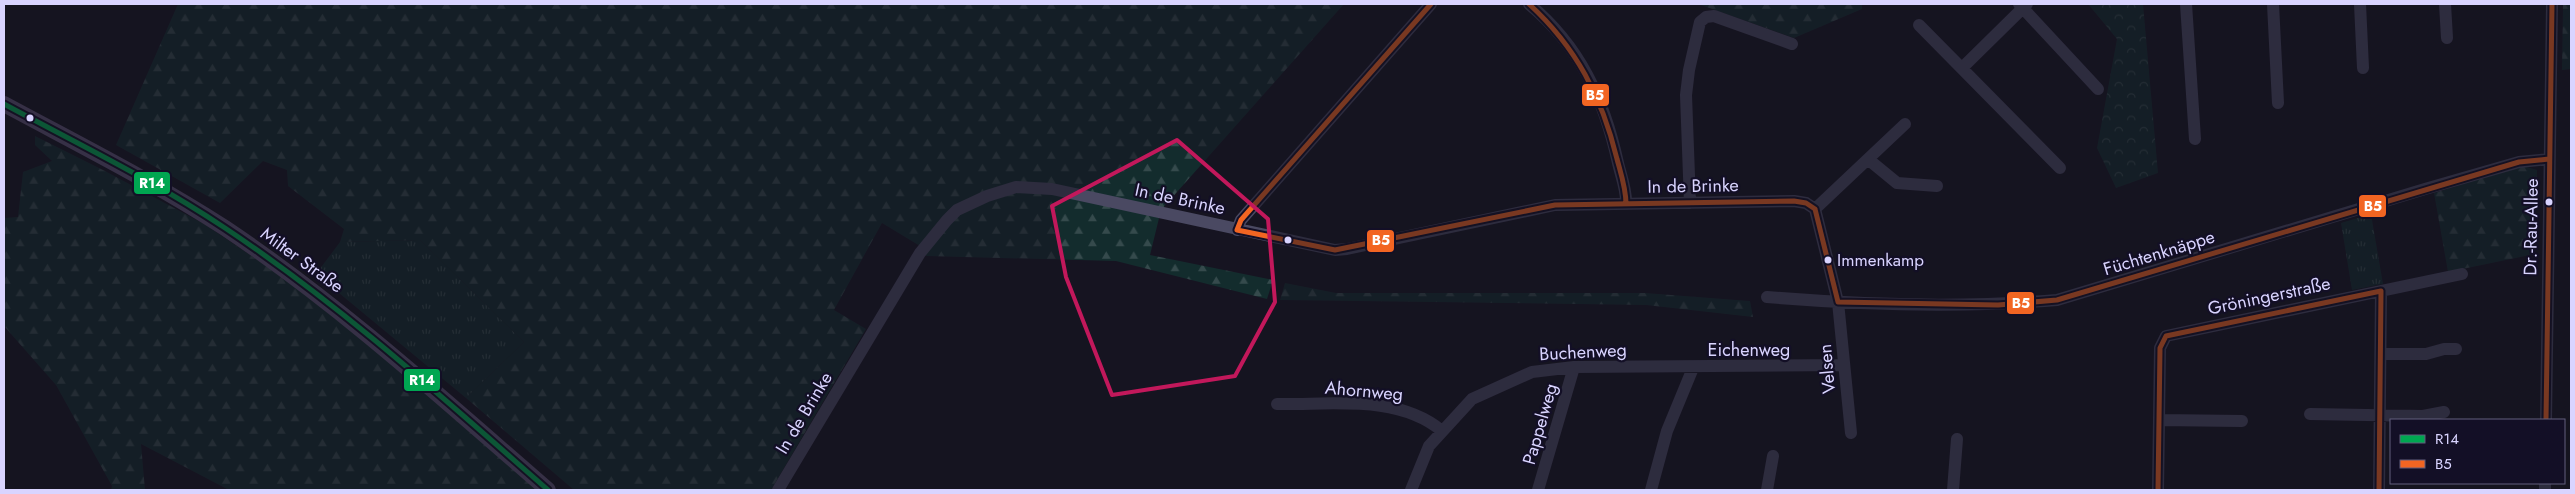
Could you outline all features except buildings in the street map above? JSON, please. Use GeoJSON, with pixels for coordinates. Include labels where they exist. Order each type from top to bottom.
{"type":"FeatureCollection","features":[{"type":"Feature","properties":{"kind":"main road","name":"Milter Straße"},"geometry":{"type":"LineString","coordinates":[[4,104],[170,194],[277,265],[377,342],[548,490]]}},
{"type":"Feature","properties":{"kind":"street"},"geometry":{"type":"LineString","coordinates":[[1237,230],[1240,220],[1431,4]]}},
{"type":"Feature","properties":{"kind":"street"},"geometry":{"type":"LineString","coordinates":[[1530,4],[1559,32],[1575,53],[1606,114],[1626,204]]}},
{"type":"Feature","properties":{"kind":"street"},"geometry":{"type":"LineString","coordinates":[[2186,4],[2194,139]]}},
{"type":"Feature","properties":{"kind":"street"},"geometry":{"type":"LineString","coordinates":[[2273,4],[2278,103]]}},
{"type":"Feature","properties":{"kind":"street"},"geometry":{"type":"LineString","coordinates":[[2360,4],[2363,68]]}},
{"type":"Feature","properties":{"kind":"street"},"geometry":{"type":"LineString","coordinates":[[2445,4],[2447,38]]}},
{"type":"Feature","properties":{"kind":"street","name":"Dr.-Rau-Allee"},"geometry":{"type":"LineString","coordinates":[[2546,419],[2552,4]]}},
{"type":"Feature","properties":{"kind":"street"},"geometry":{"type":"LineString","coordinates":[[1962,68],[2023,5],[2098,89]]}},
{"type":"Feature","properties":{"kind":"street"},"geometry":{"type":"LineString","coordinates":[[1690,203],[1686,95],[1689,70],[1700,22],[1714,16],[1792,44]]}},
{"type":"Feature","properties":{"kind":"street"},"geometry":{"type":"LineString","coordinates":[[1919,25],[2060,168]]}},
{"type":"Feature","properties":{"kind":"street"},"geometry":{"type":"LineString","coordinates":[[1838,302],[1815,209],[1905,124]]}},
{"type":"Feature","properties":{"kind":"street","name":"Füchtenknäppe"},"geometry":{"type":"LineString","coordinates":[[1767,296],[1838,302],[1998,305],[2057,300],[2518,162],[2550,159]]}},
{"type":"Feature","properties":{"kind":"street"},"geometry":{"type":"LineString","coordinates":[[1869,160],[1897,183],[1937,186]]}},
{"type":"Feature","properties":{"kind":"street","name":"In de Brinke"},"geometry":{"type":"LineString","coordinates":[[778,490],[920,253],[957,210],[987,196],[1016,187],[1043,189],[1335,250],[1556,205],[1794,201],[1806,203],[1815,209]]}},
{"type":"Feature","properties":{"kind":"street","name":"Gröningerstraße"},"geometry":{"type":"LineString","coordinates":[[2158,490],[2160,348],[2166,336],[2462,274]]}},
{"type":"Feature","properties":{"kind":"street"},"geometry":{"type":"LineString","coordinates":[[2381,290],[2380,415],[2383,485]]}},
{"type":"Feature","properties":{"kind":"street","name":"Velsen"},"geometry":{"type":"LineString","coordinates":[[1838,302],[1851,433]]}},
{"type":"Feature","properties":{"kind":"street"},"geometry":{"type":"LineString","coordinates":[[2381,354],[2426,354],[2444,349],[2456,349]]}},
{"type":"Feature","properties":{"kind":"street","name":"Eichenweg"},"geometry":{"type":"LineString","coordinates":[[1651,490],[1666,432],[1693,368],[1844,365]]}},
{"type":"Feature","properties":{"kind":"street","name":"Buchenweg"},"geometry":{"type":"LineString","coordinates":[[1411,490],[1427,450],[1472,399],[1532,372],[1574,367],[1693,368]]}},
{"type":"Feature","properties":{"kind":"street","name":"Pappelweg"},"geometry":{"type":"LineString","coordinates":[[1538,490],[1574,367]]}},
{"type":"Feature","properties":{"kind":"street","name":"Ahornweg"},"geometry":{"type":"LineString","coordinates":[[1277,404],[1363,405],[1399,408],[1430,421],[1442,432]]}},
{"type":"Feature","properties":{"kind":"street"},"geometry":{"type":"LineString","coordinates":[[2310,414],[2423,416],[2444,412]]}},
{"type":"Feature","properties":{"kind":"street"},"geometry":{"type":"LineString","coordinates":[[2159,420],[2242,421]]}},
{"type":"Feature","properties":{"kind":"street"},"geometry":{"type":"LineString","coordinates":[[1953,490],[1957,439]]}},
{"type":"Feature","properties":{"kind":"street"},"geometry":{"type":"LineString","coordinates":[[1767,490],[1774,456]]}},
{"type":"Feature","properties":{"kind":"highlighted area"},"geometry":{"type":"Polygon","coordinates":[[[1177,140],[1268,219],[1275,302],[1235,376],[1112,395],[1066,277],[1052,206],[1177,140]]]}},
{"type":"Feature","properties":{"kind":"green space"},"geometry":{"type":"Polygon","coordinates":[[[178,4],[1344,4],[1161,210],[1150,255],[1273,280],[1267,299],[1116,261],[926,256],[920,246],[882,223],[834,310],[866,329],[771,490],[574,490],[466,398],[524,342],[420,240],[340,242],[344,229],[288,186],[287,170],[263,161],[220,203],[116,145],[178,4]]]}},
{"type":"Feature","properties":{"kind":"green space"},"geometry":{"type":"Polygon","coordinates":[[[1698,4],[1862,4],[1862,9],[1794,38],[1698,4]]]}},
{"type":"Feature","properties":{"kind":"green space"},"geometry":{"type":"Polygon","coordinates":[[[2088,4],[2143,4],[2158,173],[2116,188],[2097,148],[2117,39],[2088,4]]]}},
{"type":"Feature","properties":{"kind":"green space"},"geometry":{"type":"Polygon","coordinates":[[[2563,4],[2571,4],[2571,69],[2562,70],[2563,4]]]}},
{"type":"Feature","properties":{"kind":"green space"},"geometry":{"type":"Polygon","coordinates":[[[35,136],[204,224],[302,290],[453,414],[536,490],[229,490],[141,444],[145,490],[111,490],[112,486],[56,385],[4,326],[4,218],[18,217],[23,172],[52,161],[35,145],[35,136]]]}},
{"type":"Feature","properties":{"kind":"green space"},"geometry":{"type":"Polygon","coordinates":[[[2523,166],[2537,170],[2535,254],[2448,272],[2434,193],[2523,166]]]}},
{"type":"Feature","properties":{"kind":"green space"},"geometry":{"type":"Polygon","coordinates":[[[2371,214],[2383,284],[2352,290],[2341,223],[2371,214]]]}},
{"type":"Feature","properties":{"kind":"green space"},"geometry":{"type":"Polygon","coordinates":[[[420,240],[524,342],[466,398],[316,274],[340,242],[420,240]]]}},
{"type":"Feature","properties":{"kind":"green space"},"geometry":{"type":"Polygon","coordinates":[[[1285,283],[1336,293],[1645,293],[1750,301],[1753,317],[1646,305],[1280,300],[1285,283]]]}},
{"type":"Feature","properties":{"kind":"transit line","name":"B5"},"geometry":{"type":"LineString","coordinates":[[1237,230],[1241,220],[1431,4]]}},
{"type":"Feature","properties":{"kind":"transit line","name":"B5"},"geometry":{"type":"LineString","coordinates":[[1529,4],[1546,20],[1574,56],[1595,94],[1611,136],[1623,181],[1626,204]]}},
{"type":"Feature","properties":{"kind":"transit line","name":"B5"},"geometry":{"type":"LineString","coordinates":[[2546,419],[2552,4]]}},
{"type":"Feature","properties":{"kind":"transit line","name":"R14"},"geometry":{"type":"LineString","coordinates":[[4,104],[171,194],[268,258],[391,354],[548,490]]}},
{"type":"Feature","properties":{"kind":"transit line","name":"B5"},"geometry":{"type":"LineString","coordinates":[[1838,302],[1998,305],[2057,300],[2519,162],[2549,159]]}},
{"type":"Feature","properties":{"kind":"transit line","name":"B5"},"geometry":{"type":"LineString","coordinates":[[1237,230],[1335,250],[1555,205],[1794,201],[1806,203],[1815,209]]}},
{"type":"Feature","properties":{"kind":"transit line","name":"B5"},"geometry":{"type":"LineString","coordinates":[[1815,209],[1838,302]]}},
{"type":"Feature","properties":{"kind":"transit line","name":"B5"},"geometry":{"type":"LineString","coordinates":[[2158,490],[2160,348],[2166,336],[2381,291]]}},
{"type":"Feature","properties":{"kind":"transit line","name":"B5"},"geometry":{"type":"LineString","coordinates":[[2379,490],[2381,291]]}},
{"type":"Feature","properties":{"kind":"place","name":"Immenkamp"},"geometry":{"type":"Point","coordinates":[1828,260]}}]}
